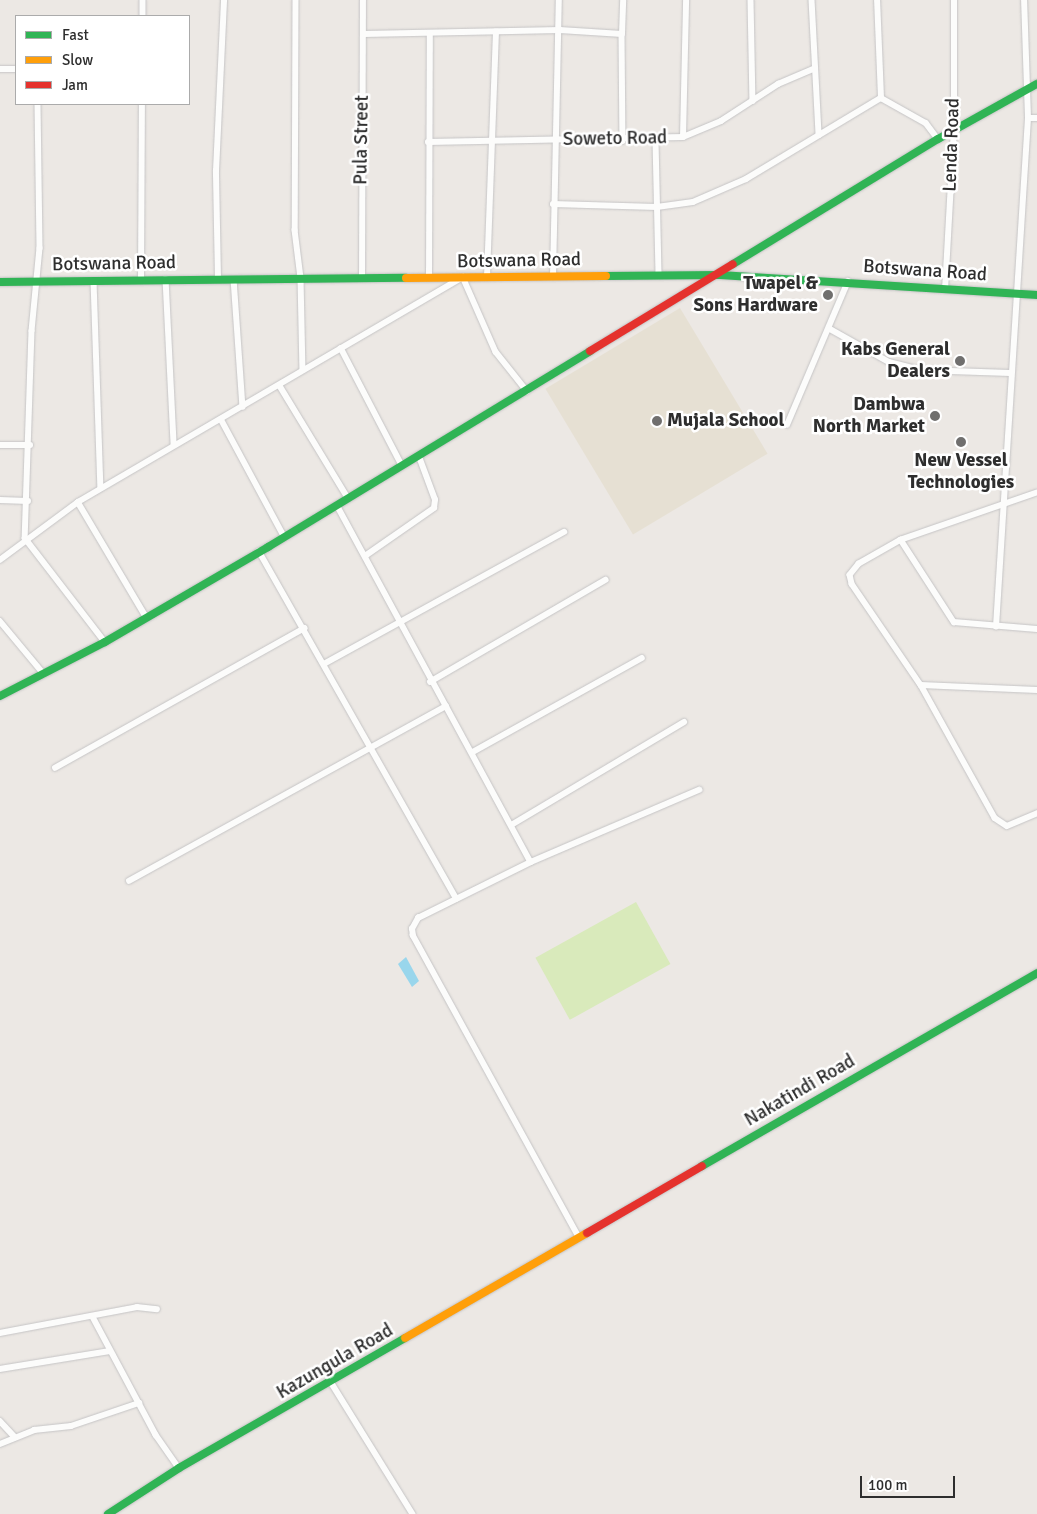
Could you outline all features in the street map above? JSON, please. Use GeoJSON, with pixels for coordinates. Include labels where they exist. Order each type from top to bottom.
{"type":"FeatureCollection","features":[{"type":"Feature","properties":{"kind":"main road"},"geometry":{"type":"LineString","coordinates":[[0,696],[105,642],[402,465],[420,457],[720,275],[938,139],[1024,93],[1037,84]]}},
{"type":"Feature","properties":{"kind":"main road","name":"Botswana Road"},"geometry":{"type":"LineString","coordinates":[[0,282],[720,275],[848,281],[946,290],[1037,295]]}},
{"type":"Feature","properties":{"kind":"main road","name":"Nakatindi Road"},"geometry":{"type":"LineString","coordinates":[[579,1238],[1037,973]]}},
{"type":"Feature","properties":{"kind":"main road","name":"Kazungula Road"},"geometry":{"type":"LineString","coordinates":[[108,1514],[179,1468],[579,1238]]}},
{"type":"Feature","properties":{"kind":"street"},"geometry":{"type":"LineString","coordinates":[[143,0],[143,15]]}},
{"type":"Feature","properties":{"kind":"street"},"geometry":{"type":"LineString","coordinates":[[218,279],[216,171],[224,0]]}},
{"type":"Feature","properties":{"kind":"street"},"geometry":{"type":"LineString","coordinates":[[296,0],[295,230],[301,278],[303,370]]}},
{"type":"Feature","properties":{"kind":"street","name":"Pula Street"},"geometry":{"type":"LineString","coordinates":[[362,279],[363,0]]}},
{"type":"Feature","properties":{"kind":"street"},"geometry":{"type":"LineString","coordinates":[[553,277],[554,140],[560,30],[559,0]]}},
{"type":"Feature","properties":{"kind":"street"},"geometry":{"type":"LineString","coordinates":[[623,0],[623,141]]}},
{"type":"Feature","properties":{"kind":"street"},"geometry":{"type":"LineString","coordinates":[[683,138],[686,0]]}},
{"type":"Feature","properties":{"kind":"street"},"geometry":{"type":"LineString","coordinates":[[751,0],[753,101]]}},
{"type":"Feature","properties":{"kind":"street"},"geometry":{"type":"LineString","coordinates":[[812,0],[814,68],[819,135]]}},
{"type":"Feature","properties":{"kind":"street"},"geometry":{"type":"LineString","coordinates":[[877,0],[881,98]]}},
{"type":"Feature","properties":{"kind":"street","name":"Lenda Road"},"geometry":{"type":"LineString","coordinates":[[946,290],[954,130],[954,0]]}},
{"type":"Feature","properties":{"kind":"street"},"geometry":{"type":"LineString","coordinates":[[996,627],[1010,373],[1028,118],[1024,93],[1024,0]]}},
{"type":"Feature","properties":{"kind":"street"},"geometry":{"type":"LineString","coordinates":[[364,34],[560,30],[622,34]]}},
{"type":"Feature","properties":{"kind":"street"},"geometry":{"type":"LineString","coordinates":[[487,277],[496,32]]}},
{"type":"Feature","properties":{"kind":"street"},"geometry":{"type":"LineString","coordinates":[[429,278],[428,142],[430,34]]}},
{"type":"Feature","properties":{"kind":"street","name":"Soweto Road"},"geometry":{"type":"LineString","coordinates":[[428,142],[493,139],[656,141],[683,138],[753,101],[778,84],[814,68]]}},
{"type":"Feature","properties":{"kind":"street"},"geometry":{"type":"LineString","coordinates":[[0,69],[15,69]]}},
{"type":"Feature","properties":{"kind":"street"},"geometry":{"type":"LineString","coordinates":[[553,204],[657,207],[693,202],[720,192],[881,98]]}},
{"type":"Feature","properties":{"kind":"street"},"geometry":{"type":"LineString","coordinates":[[881,98],[926,123],[938,139]]}},
{"type":"Feature","properties":{"kind":"street"},"geometry":{"type":"LineString","coordinates":[[38,105],[39,281],[32,331],[30,445],[25,538],[105,642]]}},
{"type":"Feature","properties":{"kind":"street"},"geometry":{"type":"LineString","coordinates":[[141,280],[142,105]]}},
{"type":"Feature","properties":{"kind":"street"},"geometry":{"type":"LineString","coordinates":[[1028,118],[1037,118]]}},
{"type":"Feature","properties":{"kind":"street"},"geometry":{"type":"LineString","coordinates":[[656,141],[659,275]]}},
{"type":"Feature","properties":{"kind":"street"},"geometry":{"type":"LineString","coordinates":[[0,560],[25,538],[78,502],[174,444],[280,386],[303,370],[463,277],[490,340],[527,391]]}},
{"type":"Feature","properties":{"kind":"street"},"geometry":{"type":"LineString","coordinates":[[166,279],[174,444]]}},
{"type":"Feature","properties":{"kind":"street"},"geometry":{"type":"LineString","coordinates":[[234,279],[243,407]]}},
{"type":"Feature","properties":{"kind":"street"},"geometry":{"type":"LineString","coordinates":[[94,281],[101,488]]}},
{"type":"Feature","properties":{"kind":"street"},"geometry":{"type":"LineString","coordinates":[[787,426],[830,329],[848,281]]}},
{"type":"Feature","properties":{"kind":"street"},"geometry":{"type":"LineString","coordinates":[[830,329],[889,362],[913,368],[1010,373]]}},
{"type":"Feature","properties":{"kind":"street"},"geometry":{"type":"LineString","coordinates":[[341,348],[402,465]]}},
{"type":"Feature","properties":{"kind":"street"},"geometry":{"type":"LineString","coordinates":[[280,386],[348,498]]}},
{"type":"Feature","properties":{"kind":"street"},"geometry":{"type":"LineString","coordinates":[[221,419],[284,536]]}},
{"type":"Feature","properties":{"kind":"street"},"geometry":{"type":"LineString","coordinates":[[0,445],[30,445]]}},
{"type":"Feature","properties":{"kind":"street"},"geometry":{"type":"LineString","coordinates":[[365,556],[434,508],[435,500],[420,457]]}},
{"type":"Feature","properties":{"kind":"street"},"geometry":{"type":"LineString","coordinates":[[1037,493],[1002,502],[901,540],[858,564],[850,575],[867,608],[921,685],[995,818],[1007,826],[1037,813]]}},
{"type":"Feature","properties":{"kind":"street"},"geometry":{"type":"LineString","coordinates":[[0,500],[28,500]]}},
{"type":"Feature","properties":{"kind":"street"},"geometry":{"type":"LineString","coordinates":[[78,502],[147,618]]}},
{"type":"Feature","properties":{"kind":"street"},"geometry":{"type":"LineString","coordinates":[[337,505],[430,682],[446,706],[514,824],[531,862]]}},
{"type":"Feature","properties":{"kind":"street"},"geometry":{"type":"LineString","coordinates":[[324,664],[564,532]]}},
{"type":"Feature","properties":{"kind":"street"},"geometry":{"type":"LineString","coordinates":[[901,540],[954,622],[1037,629]]}},
{"type":"Feature","properties":{"kind":"street"},"geometry":{"type":"LineString","coordinates":[[259,551],[304,628],[370,750],[457,899]]}},
{"type":"Feature","properties":{"kind":"street"},"geometry":{"type":"LineString","coordinates":[[430,682],[605,580]]}},
{"type":"Feature","properties":{"kind":"street"},"geometry":{"type":"LineString","coordinates":[[0,621],[44,674]]}},
{"type":"Feature","properties":{"kind":"street"},"geometry":{"type":"LineString","coordinates":[[55,768],[304,628]]}},
{"type":"Feature","properties":{"kind":"street"},"geometry":{"type":"LineString","coordinates":[[473,752],[642,658]]}},
{"type":"Feature","properties":{"kind":"street"},"geometry":{"type":"LineString","coordinates":[[921,685],[1037,690]]}},
{"type":"Feature","properties":{"kind":"street"},"geometry":{"type":"LineString","coordinates":[[129,881],[370,750],[446,706]]}},
{"type":"Feature","properties":{"kind":"street"},"geometry":{"type":"LineString","coordinates":[[514,824],[684,722]]}},
{"type":"Feature","properties":{"kind":"street"},"geometry":{"type":"LineString","coordinates":[[579,1238],[413,936],[418,918],[531,862],[699,790]]}},
{"type":"Feature","properties":{"kind":"street"},"geometry":{"type":"LineString","coordinates":[[0,1333],[93,1317],[136,1307],[158,1309]]}},
{"type":"Feature","properties":{"kind":"street"},"geometry":{"type":"LineString","coordinates":[[93,1317],[139,1403],[179,1468]]}},
{"type":"Feature","properties":{"kind":"street"},"geometry":{"type":"LineString","coordinates":[[0,1369],[110,1351]]}},
{"type":"Feature","properties":{"kind":"street"},"geometry":{"type":"LineString","coordinates":[[331,1382],[413,1514]]}},
{"type":"Feature","properties":{"kind":"street"},"geometry":{"type":"LineString","coordinates":[[0,1444],[44,1428],[71,1426],[139,1403]]}},
{"type":"Feature","properties":{"kind":"street"},"geometry":{"type":"LineString","coordinates":[[0,1421],[16,1437]]}},
{"type":"Feature","properties":{"kind":"shaded area","name":"Mujala School"},"geometry":{"type":"Polygon","coordinates":[[[680,308],[768,454],[633,535],[545,389],[680,308]]]}},
{"type":"Feature","properties":{"kind":"green space"},"geometry":{"type":"Polygon","coordinates":[[[636,902],[670,964],[570,1020],[535,958],[636,902]]]}},
{"type":"Feature","properties":{"kind":"water"},"geometry":{"type":"Polygon","coordinates":[[[406,957],[419,981],[412,987],[398,964],[406,957]]]}},
{"type":"Feature","properties":{"kind":"traffic: fast"},"geometry":{"type":"LineString","coordinates":[[733,264],[938,139],[1037,84]]}},
{"type":"Feature","properties":{"kind":"traffic: fast"},"geometry":{"type":"LineString","coordinates":[[606,276],[720,275],[1037,295]]}},
{"type":"Feature","properties":{"kind":"traffic: fast"},"geometry":{"type":"LineString","coordinates":[[0,282],[406,278]]}},
{"type":"Feature","properties":{"kind":"traffic: fast"},"geometry":{"type":"LineString","coordinates":[[0,696],[105,642],[268,547],[590,351]]}},
{"type":"Feature","properties":{"kind":"traffic: fast"},"geometry":{"type":"LineString","coordinates":[[702,1166],[1037,973]]}},
{"type":"Feature","properties":{"kind":"traffic: fast"},"geometry":{"type":"LineString","coordinates":[[108,1514],[179,1468],[405,1338]]}},
{"type":"Feature","properties":{"kind":"traffic: slow"},"geometry":{"type":"LineString","coordinates":[[406,278],[606,276]]}},
{"type":"Feature","properties":{"kind":"traffic: slow"},"geometry":{"type":"LineString","coordinates":[[405,1338],[587,1233]]}},
{"type":"Feature","properties":{"kind":"traffic: jam"},"geometry":{"type":"LineString","coordinates":[[590,351],[733,264]]}},
{"type":"Feature","properties":{"kind":"traffic: jam"},"geometry":{"type":"LineString","coordinates":[[587,1233],[702,1166]]}},
{"type":"Feature","properties":{"kind":"place","name":"Twapel & Sons Hardware"},"geometry":{"type":"Point","coordinates":[828,295]}},
{"type":"Feature","properties":{"kind":"place","name":"Kabs General Dealers"},"geometry":{"type":"Point","coordinates":[960,361]}},
{"type":"Feature","properties":{"kind":"place","name":"Dambwa North Market"},"geometry":{"type":"Point","coordinates":[935,416]}},
{"type":"Feature","properties":{"kind":"place","name":"Mujala School"},"geometry":{"type":"Point","coordinates":[657,421]}},
{"type":"Feature","properties":{"kind":"place","name":"New Vessel Technologies"},"geometry":{"type":"Point","coordinates":[961,442]}}]}
